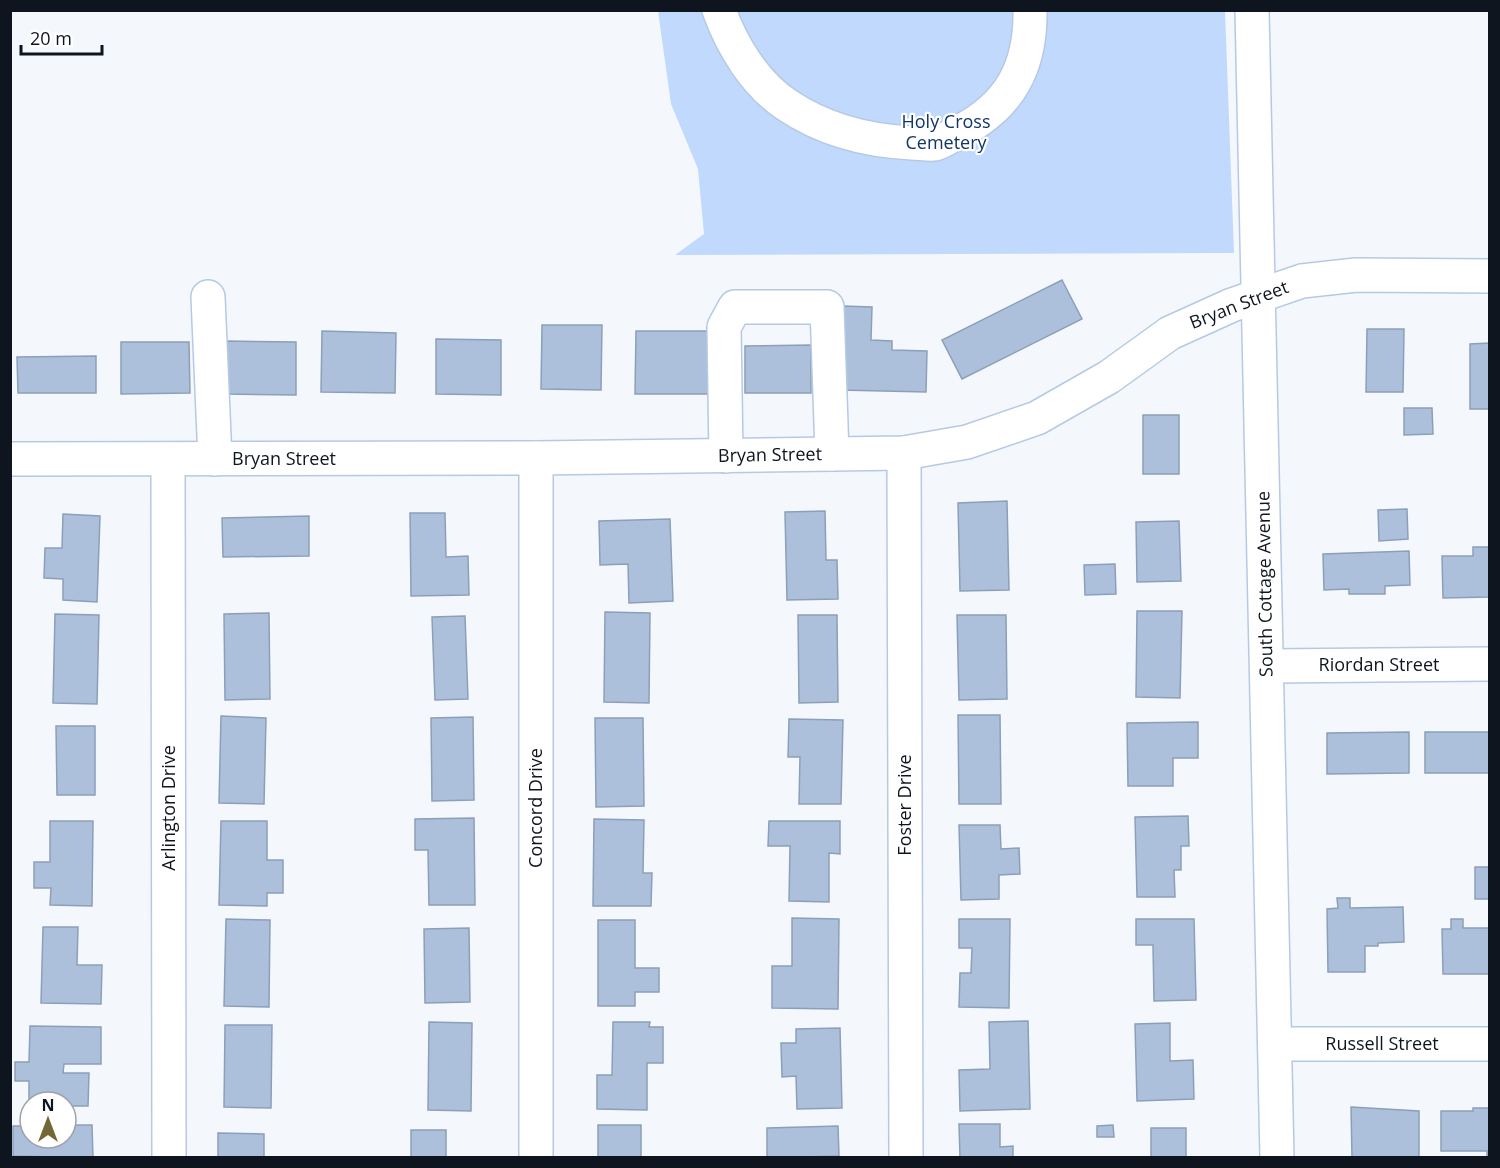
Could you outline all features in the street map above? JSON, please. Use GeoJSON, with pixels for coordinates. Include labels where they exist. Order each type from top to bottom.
{"type":"FeatureCollection","features":[{"type":"Feature","properties":{"kind":"street"},"geometry":{"type":"LineString","coordinates":[[719,10],[730,38],[758,77],[787,105],[831,128],[880,141],[934,144],[982,120],[1011,90],[1027,56],[1030,10]]}},
{"type":"Feature","properties":{"kind":"street","name":"South Cottage Avenue"},"geometry":{"type":"LineString","coordinates":[[1252,10],[1277,1158]]}},
{"type":"Feature","properties":{"kind":"street","name":"Bryan Street"},"geometry":{"type":"LineString","coordinates":[[10,459],[536,458],[904,453],[967,442],[1037,418],[1108,377],[1170,333],[1258,296],[1302,281],[1356,275],[1490,276]]}},
{"type":"Feature","properties":{"kind":"street"},"geometry":{"type":"LineString","coordinates":[[208,297],[215,459]]}},
{"type":"Feature","properties":{"kind":"street"},"geometry":{"type":"LineString","coordinates":[[726,456],[724,327],[735,307],[827,307],[832,454]]}},
{"type":"Feature","properties":{"kind":"street","name":"Foster Drive"},"geometry":{"type":"LineString","coordinates":[[904,453],[906,1158]]}},
{"type":"Feature","properties":{"kind":"street","name":"Concord Drive"},"geometry":{"type":"LineString","coordinates":[[536,458],[536,1158]]}},
{"type":"Feature","properties":{"kind":"street","name":"Arlington Drive"},"geometry":{"type":"LineString","coordinates":[[168,459],[169,1158]]}},
{"type":"Feature","properties":{"kind":"street","name":"Riordan Street"},"geometry":{"type":"LineString","coordinates":[[1268,666],[1490,664]]}},
{"type":"Feature","properties":{"kind":"street","name":"Russell Street"},"geometry":{"type":"LineString","coordinates":[[1275,1044],[1490,1044]]}},
{"type":"Feature","properties":{"kind":"green space","name":"Holy Cross Cemetery"},"geometry":{"type":"Polygon","coordinates":[[[658,11],[1225,11],[1234,253],[675,255],[704,234],[698,169],[671,104],[658,11]]]}},
{"type":"Feature","properties":{"kind":"building"},"geometry":{"type":"Polygon","coordinates":[[[1062,280],[1082,319],[962,379],[942,340],[1062,280]]]}},
{"type":"Feature","properties":{"kind":"building"},"geometry":{"type":"Polygon","coordinates":[[[842,306],[872,307],[871,340],[892,341],[892,350],[927,351],[926,392],[840,390],[842,306]]]}},
{"type":"Feature","properties":{"kind":"building"},"geometry":{"type":"Polygon","coordinates":[[[542,325],[602,325],[601,390],[541,389],[542,325]]]}},
{"type":"Feature","properties":{"kind":"building"},"geometry":{"type":"Polygon","coordinates":[[[1367,329],[1404,329],[1403,392],[1366,392],[1367,329]]]}},
{"type":"Feature","properties":{"kind":"building"},"geometry":{"type":"Polygon","coordinates":[[[322,331],[396,333],[395,393],[321,392],[322,331]]]}},
{"type":"Feature","properties":{"kind":"building"},"geometry":{"type":"Polygon","coordinates":[[[636,331],[715,331],[715,394],[635,394],[636,331]]]}},
{"type":"Feature","properties":{"kind":"building"},"geometry":{"type":"Polygon","coordinates":[[[436,339],[501,340],[501,395],[436,394],[436,339]]]}},
{"type":"Feature","properties":{"kind":"building"},"geometry":{"type":"Polygon","coordinates":[[[227,341],[296,342],[296,395],[227,394],[227,341]]]}},
{"type":"Feature","properties":{"kind":"building"},"geometry":{"type":"Polygon","coordinates":[[[121,342],[189,342],[190,393],[121,394],[121,342]]]}},
{"type":"Feature","properties":{"kind":"building"},"geometry":{"type":"Polygon","coordinates":[[[1490,343],[1490,409],[1470,409],[1470,344],[1490,343]]]}},
{"type":"Feature","properties":{"kind":"building"},"geometry":{"type":"Polygon","coordinates":[[[811,345],[811,393],[745,393],[745,346],[811,345]]]}},
{"type":"Feature","properties":{"kind":"building"},"geometry":{"type":"Polygon","coordinates":[[[96,356],[96,393],[18,393],[17,357],[96,356]]]}},
{"type":"Feature","properties":{"kind":"building"},"geometry":{"type":"Polygon","coordinates":[[[1404,408],[1432,408],[1433,434],[1404,435],[1404,408]]]}},
{"type":"Feature","properties":{"kind":"building"},"geometry":{"type":"Polygon","coordinates":[[[1143,415],[1179,415],[1179,474],[1143,474],[1143,415]]]}},
{"type":"Feature","properties":{"kind":"building"},"geometry":{"type":"Polygon","coordinates":[[[1007,501],[1009,590],[960,591],[958,503],[1007,501]]]}},
{"type":"Feature","properties":{"kind":"building"},"geometry":{"type":"Polygon","coordinates":[[[1407,509],[1408,539],[1379,541],[1378,510],[1407,509]]]}},
{"type":"Feature","properties":{"kind":"building"},"geometry":{"type":"Polygon","coordinates":[[[825,511],[826,560],[837,560],[838,599],[787,600],[785,512],[825,511]]]}},
{"type":"Feature","properties":{"kind":"building"},"geometry":{"type":"Polygon","coordinates":[[[410,513],[445,513],[446,557],[468,556],[469,595],[411,596],[410,513]]]}},
{"type":"Feature","properties":{"kind":"building"},"geometry":{"type":"Polygon","coordinates":[[[63,514],[100,516],[97,602],[63,600],[63,579],[44,578],[45,548],[62,548],[63,514]]]}},
{"type":"Feature","properties":{"kind":"building"},"geometry":{"type":"Polygon","coordinates":[[[309,516],[309,556],[223,557],[222,518],[309,516]]]}},
{"type":"Feature","properties":{"kind":"building"},"geometry":{"type":"Polygon","coordinates":[[[670,519],[673,601],[629,603],[628,564],[600,565],[599,521],[670,519]]]}},
{"type":"Feature","properties":{"kind":"building"},"geometry":{"type":"Polygon","coordinates":[[[1179,521],[1181,581],[1137,582],[1136,522],[1179,521]]]}},
{"type":"Feature","properties":{"kind":"building"},"geometry":{"type":"Polygon","coordinates":[[[1473,547],[1490,547],[1489,597],[1443,598],[1442,556],[1473,556],[1473,547]]]}},
{"type":"Feature","properties":{"kind":"building"},"geometry":{"type":"Polygon","coordinates":[[[1409,551],[1410,585],[1385,586],[1385,594],[1349,594],[1349,589],[1324,590],[1323,554],[1409,551]]]}},
{"type":"Feature","properties":{"kind":"building"},"geometry":{"type":"Polygon","coordinates":[[[1115,564],[1116,594],[1085,595],[1084,565],[1115,564]]]}},
{"type":"Feature","properties":{"kind":"building"},"geometry":{"type":"Polygon","coordinates":[[[1137,611],[1182,611],[1180,698],[1136,697],[1137,611]]]}},
{"type":"Feature","properties":{"kind":"building"},"geometry":{"type":"Polygon","coordinates":[[[605,612],[650,613],[649,703],[604,702],[605,612]]]}},
{"type":"Feature","properties":{"kind":"building"},"geometry":{"type":"Polygon","coordinates":[[[269,613],[270,699],[225,700],[224,614],[269,613]]]}},
{"type":"Feature","properties":{"kind":"building"},"geometry":{"type":"Polygon","coordinates":[[[55,614],[99,615],[97,704],[53,703],[55,614]]]}},
{"type":"Feature","properties":{"kind":"building"},"geometry":{"type":"Polygon","coordinates":[[[798,615],[837,615],[838,702],[799,703],[798,615]]]}},
{"type":"Feature","properties":{"kind":"building"},"geometry":{"type":"Polygon","coordinates":[[[957,615],[1006,615],[1007,699],[959,700],[957,615]]]}},
{"type":"Feature","properties":{"kind":"building"},"geometry":{"type":"Polygon","coordinates":[[[465,616],[468,699],[435,700],[432,617],[465,616]]]}},
{"type":"Feature","properties":{"kind":"building"},"geometry":{"type":"Polygon","coordinates":[[[958,715],[1000,715],[1001,804],[959,804],[958,715]]]}},
{"type":"Feature","properties":{"kind":"building"},"geometry":{"type":"Polygon","coordinates":[[[221,716],[266,718],[264,804],[219,803],[221,716]]]}},
{"type":"Feature","properties":{"kind":"building"},"geometry":{"type":"Polygon","coordinates":[[[473,717],[474,800],[432,801],[431,718],[473,717]]]}},
{"type":"Feature","properties":{"kind":"building"},"geometry":{"type":"Polygon","coordinates":[[[595,718],[643,718],[644,806],[596,807],[595,718]]]}},
{"type":"Feature","properties":{"kind":"building"},"geometry":{"type":"Polygon","coordinates":[[[789,719],[843,720],[841,804],[799,804],[800,757],[788,757],[789,719]]]}},
{"type":"Feature","properties":{"kind":"building"},"geometry":{"type":"Polygon","coordinates":[[[1198,722],[1198,758],[1173,758],[1173,786],[1128,786],[1127,723],[1198,722]]]}},
{"type":"Feature","properties":{"kind":"building"},"geometry":{"type":"Polygon","coordinates":[[[56,726],[95,726],[95,795],[57,795],[56,726]]]}},
{"type":"Feature","properties":{"kind":"building"},"geometry":{"type":"Polygon","coordinates":[[[1409,732],[1409,773],[1327,774],[1327,733],[1409,732]]]}},
{"type":"Feature","properties":{"kind":"building"},"geometry":{"type":"Polygon","coordinates":[[[1425,732],[1490,732],[1490,773],[1425,773],[1425,732]]]}},
{"type":"Feature","properties":{"kind":"building"},"geometry":{"type":"Polygon","coordinates":[[[1188,816],[1189,846],[1181,846],[1181,870],[1174,870],[1175,897],[1137,897],[1135,817],[1188,816]]]}},
{"type":"Feature","properties":{"kind":"building"},"geometry":{"type":"Polygon","coordinates":[[[474,818],[475,905],[429,905],[428,850],[415,850],[415,819],[474,818]]]}},
{"type":"Feature","properties":{"kind":"building"},"geometry":{"type":"Polygon","coordinates":[[[594,819],[644,820],[643,873],[652,873],[651,906],[593,906],[594,819]]]}},
{"type":"Feature","properties":{"kind":"building"},"geometry":{"type":"Polygon","coordinates":[[[50,821],[93,821],[92,906],[50,905],[51,888],[34,888],[34,862],[50,862],[50,821]]]}},
{"type":"Feature","properties":{"kind":"building"},"geometry":{"type":"Polygon","coordinates":[[[221,821],[267,821],[267,860],[283,860],[283,893],[267,893],[267,906],[219,905],[221,821]]]}},
{"type":"Feature","properties":{"kind":"building"},"geometry":{"type":"Polygon","coordinates":[[[769,821],[840,821],[840,854],[829,853],[829,902],[789,901],[790,846],[768,846],[769,821]]]}},
{"type":"Feature","properties":{"kind":"building"},"geometry":{"type":"Polygon","coordinates":[[[959,825],[1000,825],[1001,849],[1019,848],[1020,874],[999,875],[999,899],[961,900],[959,825]]]}},
{"type":"Feature","properties":{"kind":"building"},"geometry":{"type":"Polygon","coordinates":[[[1475,867],[1490,867],[1490,899],[1475,899],[1475,867]]]}},
{"type":"Feature","properties":{"kind":"building"},"geometry":{"type":"Polygon","coordinates":[[[1337,898],[1350,898],[1350,908],[1403,907],[1404,942],[1365,946],[1365,972],[1328,972],[1327,909],[1338,908],[1337,898]]]}},
{"type":"Feature","properties":{"kind":"building"},"geometry":{"type":"Polygon","coordinates":[[[792,918],[839,919],[838,1009],[772,1008],[772,966],[792,966],[792,918]]]}},
{"type":"Feature","properties":{"kind":"building"},"geometry":{"type":"Polygon","coordinates":[[[226,919],[270,920],[269,1007],[224,1006],[226,919]]]}},
{"type":"Feature","properties":{"kind":"building"},"geometry":{"type":"Polygon","coordinates":[[[959,919],[1010,919],[1009,1008],[959,1007],[960,973],[971,973],[972,948],[959,948],[959,919]]]}},
{"type":"Feature","properties":{"kind":"building"},"geometry":{"type":"Polygon","coordinates":[[[1136,919],[1194,919],[1196,1000],[1154,1001],[1153,945],[1136,945],[1136,919]]]}},
{"type":"Feature","properties":{"kind":"building"},"geometry":{"type":"Polygon","coordinates":[[[1451,919],[1463,919],[1463,928],[1490,928],[1490,974],[1443,974],[1442,929],[1451,929],[1451,919]]]}},
{"type":"Feature","properties":{"kind":"building"},"geometry":{"type":"Polygon","coordinates":[[[598,920],[635,920],[635,968],[659,968],[659,992],[635,992],[635,1006],[598,1006],[598,920]]]}},
{"type":"Feature","properties":{"kind":"building"},"geometry":{"type":"Polygon","coordinates":[[[43,927],[78,927],[77,965],[102,965],[101,1004],[41,1003],[43,927]]]}},
{"type":"Feature","properties":{"kind":"building"},"geometry":{"type":"Polygon","coordinates":[[[469,928],[470,1002],[425,1003],[424,929],[469,928]]]}},
{"type":"Feature","properties":{"kind":"building"},"geometry":{"type":"Polygon","coordinates":[[[1028,1021],[1030,1109],[960,1111],[959,1070],[990,1069],[989,1022],[1028,1021]]]}},
{"type":"Feature","properties":{"kind":"building"},"geometry":{"type":"Polygon","coordinates":[[[429,1022],[472,1023],[471,1111],[428,1110],[429,1022]]]}},
{"type":"Feature","properties":{"kind":"building"},"geometry":{"type":"Polygon","coordinates":[[[613,1022],[650,1022],[649,1027],[663,1027],[663,1063],[647,1063],[647,1110],[597,1109],[597,1075],[612,1075],[613,1022]]]}},
{"type":"Feature","properties":{"kind":"building"},"geometry":{"type":"Polygon","coordinates":[[[1170,1023],[1170,1061],[1193,1060],[1194,1099],[1137,1101],[1135,1024],[1170,1023]]]}},
{"type":"Feature","properties":{"kind":"building"},"geometry":{"type":"Polygon","coordinates":[[[225,1025],[272,1025],[271,1108],[224,1107],[225,1025]]]}},
{"type":"Feature","properties":{"kind":"building"},"geometry":{"type":"Polygon","coordinates":[[[30,1026],[101,1027],[101,1064],[64,1064],[63,1073],[89,1073],[88,1106],[78,1106],[78,1090],[29,1090],[29,1081],[15,1081],[15,1062],[29,1062],[30,1026]]]}},
{"type":"Feature","properties":{"kind":"building"},"geometry":{"type":"Polygon","coordinates":[[[840,1028],[842,1108],[797,1109],[796,1076],[782,1077],[781,1043],[796,1043],[796,1029],[840,1028]]]}},
{"type":"Feature","properties":{"kind":"building"},"geometry":{"type":"Polygon","coordinates":[[[1351,1107],[1419,1111],[1419,1158],[1352,1158],[1351,1107]]]}},
{"type":"Feature","properties":{"kind":"building"},"geometry":{"type":"Polygon","coordinates":[[[1473,1108],[1490,1108],[1490,1158],[1487,1158],[1487,1151],[1441,1151],[1441,1111],[1473,1111],[1473,1108]]]}},
{"type":"Feature","properties":{"kind":"building"},"geometry":{"type":"Polygon","coordinates":[[[959,1124],[1000,1124],[1000,1147],[1013,1146],[1013,1158],[960,1158],[959,1124]]]}},
{"type":"Feature","properties":{"kind":"building"},"geometry":{"type":"Polygon","coordinates":[[[78,1125],[92,1125],[93,1158],[13,1156],[13,1126],[18,1126],[18,1150],[78,1150],[78,1125]]]}},
{"type":"Feature","properties":{"kind":"building"},"geometry":{"type":"Polygon","coordinates":[[[598,1125],[641,1125],[641,1158],[598,1158],[598,1125]]]}},
{"type":"Feature","properties":{"kind":"building"},"geometry":{"type":"Polygon","coordinates":[[[1113,1125],[1114,1137],[1097,1137],[1097,1126],[1113,1125]]]}},
{"type":"Feature","properties":{"kind":"building"},"geometry":{"type":"Polygon","coordinates":[[[838,1126],[839,1156],[767,1158],[767,1128],[838,1126]]]}},
{"type":"Feature","properties":{"kind":"building"},"geometry":{"type":"Polygon","coordinates":[[[1151,1128],[1186,1128],[1186,1157],[1206,1158],[1151,1158],[1151,1128]]]}},
{"type":"Feature","properties":{"kind":"building"},"geometry":{"type":"Polygon","coordinates":[[[411,1130],[446,1130],[446,1158],[411,1158],[411,1130]]]}},
{"type":"Feature","properties":{"kind":"building"},"geometry":{"type":"Polygon","coordinates":[[[218,1133],[264,1134],[264,1158],[218,1158],[218,1133]]]}}]}
